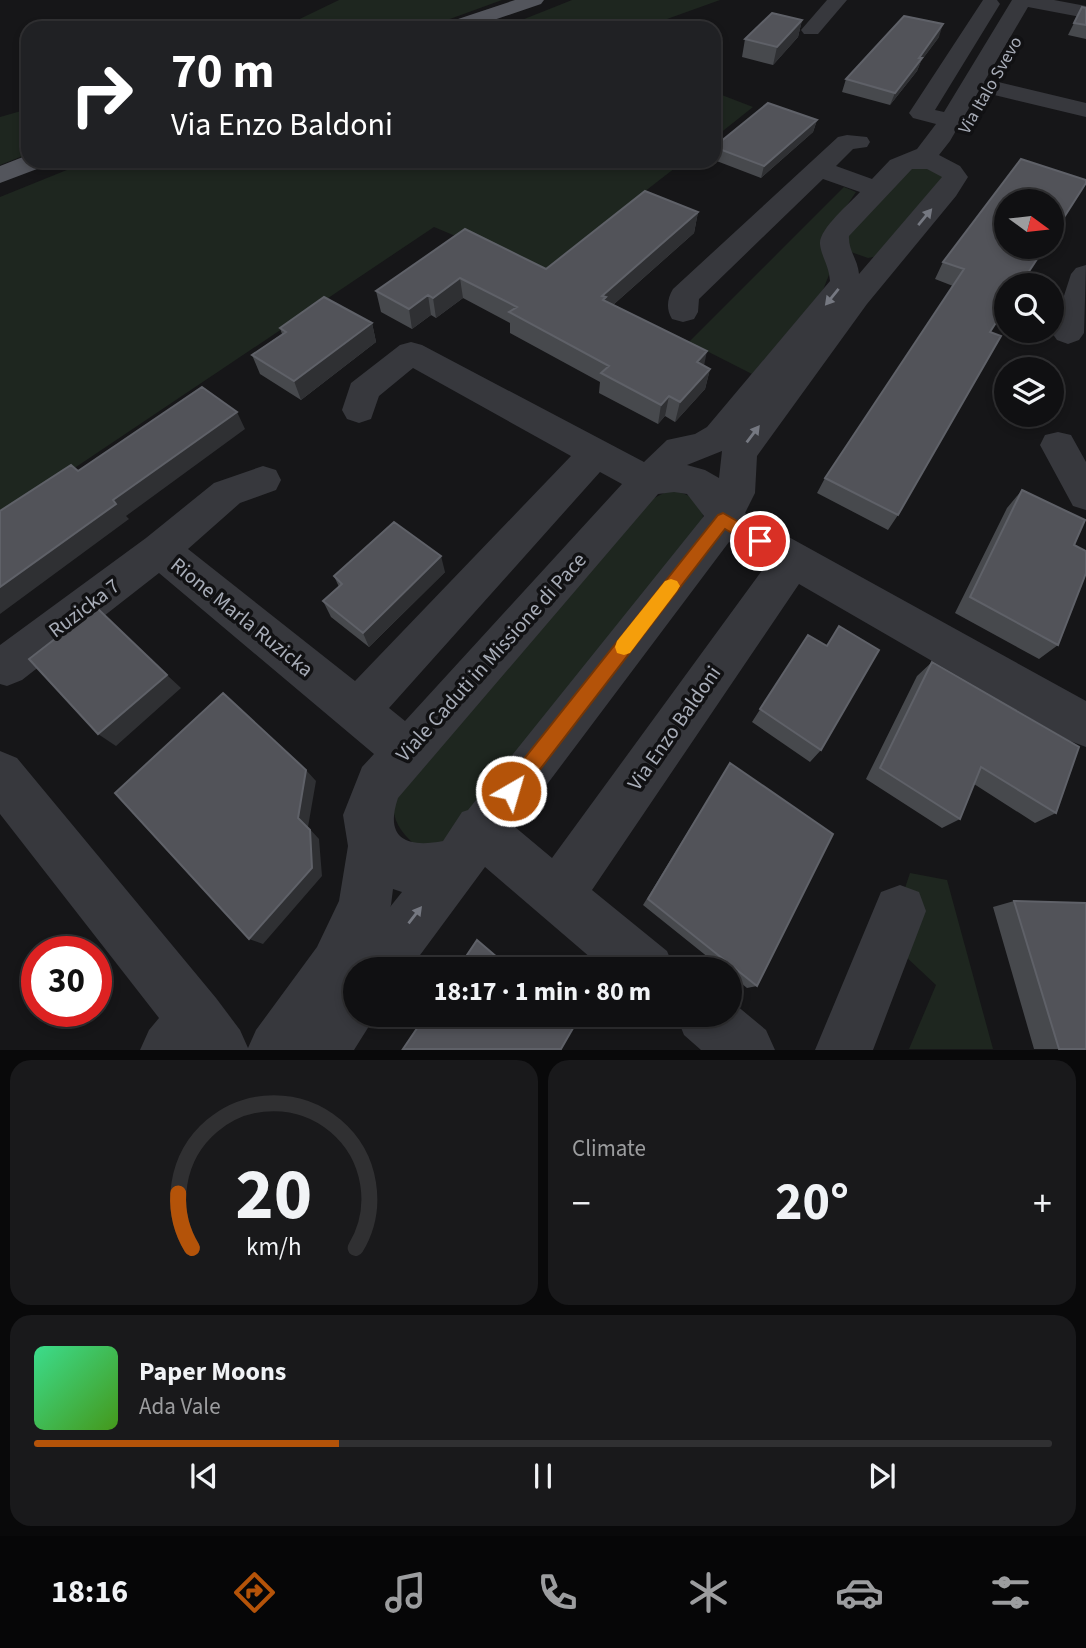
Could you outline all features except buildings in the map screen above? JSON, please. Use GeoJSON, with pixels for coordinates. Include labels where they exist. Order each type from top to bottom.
{"type":"FeatureCollection","features":[{"type":"Feature","properties":{"kind":"main road"},"geometry":{"type":"LineString","coordinates":[[471,21],[534,0]]}},
{"type":"Feature","properties":{"kind":"main road"},"geometry":{"type":"LineString","coordinates":[[0,175],[21,167]]}},
{"type":"Feature","properties":{"kind":"street"},"geometry":{"type":"LineString","coordinates":[[811,30],[836,0]]}},
{"type":"Feature","properties":{"kind":"street","name":"Via Italo Svevo"},"geometry":{"type":"LineString","coordinates":[[950,121],[921,113],[993,0]]}},
{"type":"Feature","properties":{"kind":"street"},"geometry":{"type":"LineString","coordinates":[[1029,1],[1086,12]]}},
{"type":"Feature","properties":{"kind":"street","name":"Via Italo Svevo"},"geometry":{"type":"LineString","coordinates":[[913,160],[926,154],[938,141],[1029,1]]}},
{"type":"Feature","properties":{"kind":"street","name":"Via Italo Svevo"},"geometry":{"type":"LineString","coordinates":[[951,171],[955,147],[990,87],[1029,1]]}},
{"type":"Feature","properties":{"kind":"street"},"geometry":{"type":"LineString","coordinates":[[990,87],[1086,110]]}},
{"type":"Feature","properties":{"kind":"street"},"geometry":{"type":"LineString","coordinates":[[683,312],[684,296],[847,142],[858,142]]}},
{"type":"Feature","properties":{"kind":"street"},"geometry":{"type":"LineString","coordinates":[[385,957],[723,520],[736,493],[738,453],[856,297],[947,190],[955,177],[939,163],[913,160]]}},
{"type":"Feature","properties":{"kind":"street","name":"Viale Caduti in Missione di Pace"},"geometry":{"type":"LineString","coordinates":[[276,1049],[342,954],[365,905],[373,846],[369,830],[372,799],[379,784],[647,481],[680,450],[703,446],[719,436],[845,282],[844,266],[834,245],[835,235],[899,165],[913,160]]}},
{"type":"Feature","properties":{"kind":"street"},"geometry":{"type":"LineString","coordinates":[[819,169],[876,189]]}},
{"type":"Feature","properties":{"kind":"street"},"geometry":{"type":"LineString","coordinates":[[840,256],[864,262],[887,261]]}},
{"type":"Feature","properties":{"kind":"street"},"geometry":{"type":"LineString","coordinates":[[1068,332],[1086,274]]}},
{"type":"Feature","properties":{"kind":"street"},"geometry":{"type":"LineString","coordinates":[[359,410],[363,391],[411,353],[647,481],[673,477],[699,483],[713,498],[723,520],[877,611],[1086,724]]}},
{"type":"Feature","properties":{"kind":"street"},"geometry":{"type":"LineString","coordinates":[[1058,444],[1086,495]]}},
{"type":"Feature","properties":{"kind":"street"},"geometry":{"type":"LineString","coordinates":[[357,711],[596,454]]}},
{"type":"Feature","properties":{"kind":"street","name":"Rione Marla Ruzicka"},"geometry":{"type":"LineString","coordinates":[[263,480],[227,493],[160,550],[407,752]]}},
{"type":"Feature","properties":{"kind":"street","name":"Ruzicka 7"},"geometry":{"type":"LineString","coordinates":[[7,666],[160,550]]}},
{"type":"Feature","properties":{"kind":"street","name":"Via Enzo Baldoni"},"geometry":{"type":"LineString","coordinates":[[556,895],[792,561]]}},
{"type":"Feature","properties":{"kind":"street"},"geometry":{"type":"LineString","coordinates":[[0,775],[195,1039]]}},
{"type":"Feature","properties":{"kind":"street"},"geometry":{"type":"LineString","coordinates":[[373,846],[388,862],[429,871],[468,847]]}},
{"type":"Feature","properties":{"kind":"street"},"geometry":{"type":"LineString","coordinates":[[468,847],[556,895],[632,957]]}},
{"type":"Feature","properties":{"kind":"street"},"geometry":{"type":"LineString","coordinates":[[844,1049],[900,911]]}},
{"type":"Feature","properties":{"kind":"street"},"geometry":{"type":"LineString","coordinates":[[320,1049],[343,1015]]}},
{"type":"Feature","properties":{"kind":"street"},"geometry":{"type":"LineString","coordinates":[[719,1027],[746,1049]]}},
{"type":"Feature","properties":{"kind":"shaded area"},"geometry":{"type":"Polygon","coordinates":[[[339,0],[502,0],[444,21],[296,21],[339,0]]]}},
{"type":"Feature","properties":{"kind":"shaded area"},"geometry":{"type":"Polygon","coordinates":[[[572,0],[720,0],[662,21],[520,21],[572,0]]]}},
{"type":"Feature","properties":{"kind":"shaded area"},"geometry":{"type":"Polygon","coordinates":[[[721,95],[753,107],[721,132],[721,95]]]}},
{"type":"Feature","properties":{"kind":"shaded area"},"geometry":{"type":"Polygon","coordinates":[[[21,111],[21,157],[0,165],[0,117],[21,111]]]}},
{"type":"Feature","properties":{"kind":"shaded area"},"geometry":{"type":"Polygon","coordinates":[[[920,164],[946,175],[878,256],[868,258],[848,251],[842,236],[904,171],[920,164]]]}},
{"type":"Feature","properties":{"kind":"shaded area"},"geometry":{"type":"Polygon","coordinates":[[[72,168],[675,168],[541,272],[434,227],[0,518],[0,197],[72,168]]]}},
{"type":"Feature","properties":{"kind":"shaded area"},"geometry":{"type":"Polygon","coordinates":[[[844,187],[856,192],[825,238],[832,267],[823,290],[752,374],[689,342],[844,187]]]}},
{"type":"Feature","properties":{"kind":"shaded area"},"geometry":{"type":"Polygon","coordinates":[[[670,490],[685,494],[700,504],[702,525],[465,826],[439,844],[414,844],[398,825],[393,802],[650,500],[670,490]]]}},
{"type":"Feature","properties":{"kind":"shaded area"},"geometry":{"type":"Polygon","coordinates":[[[910,873],[947,880],[993,1049],[909,1049],[936,985],[904,955],[904,891],[910,873]]]}},
{"type":"Feature","properties":{"kind":"slow traffic"},"geometry":{"type":"LineString","coordinates":[[624,647],[671,586]]}},
{"type":"Feature","properties":{"kind":"route"},"geometry":{"type":"LineString","coordinates":[[511,791],[723,520],[760,541]]}}]}
